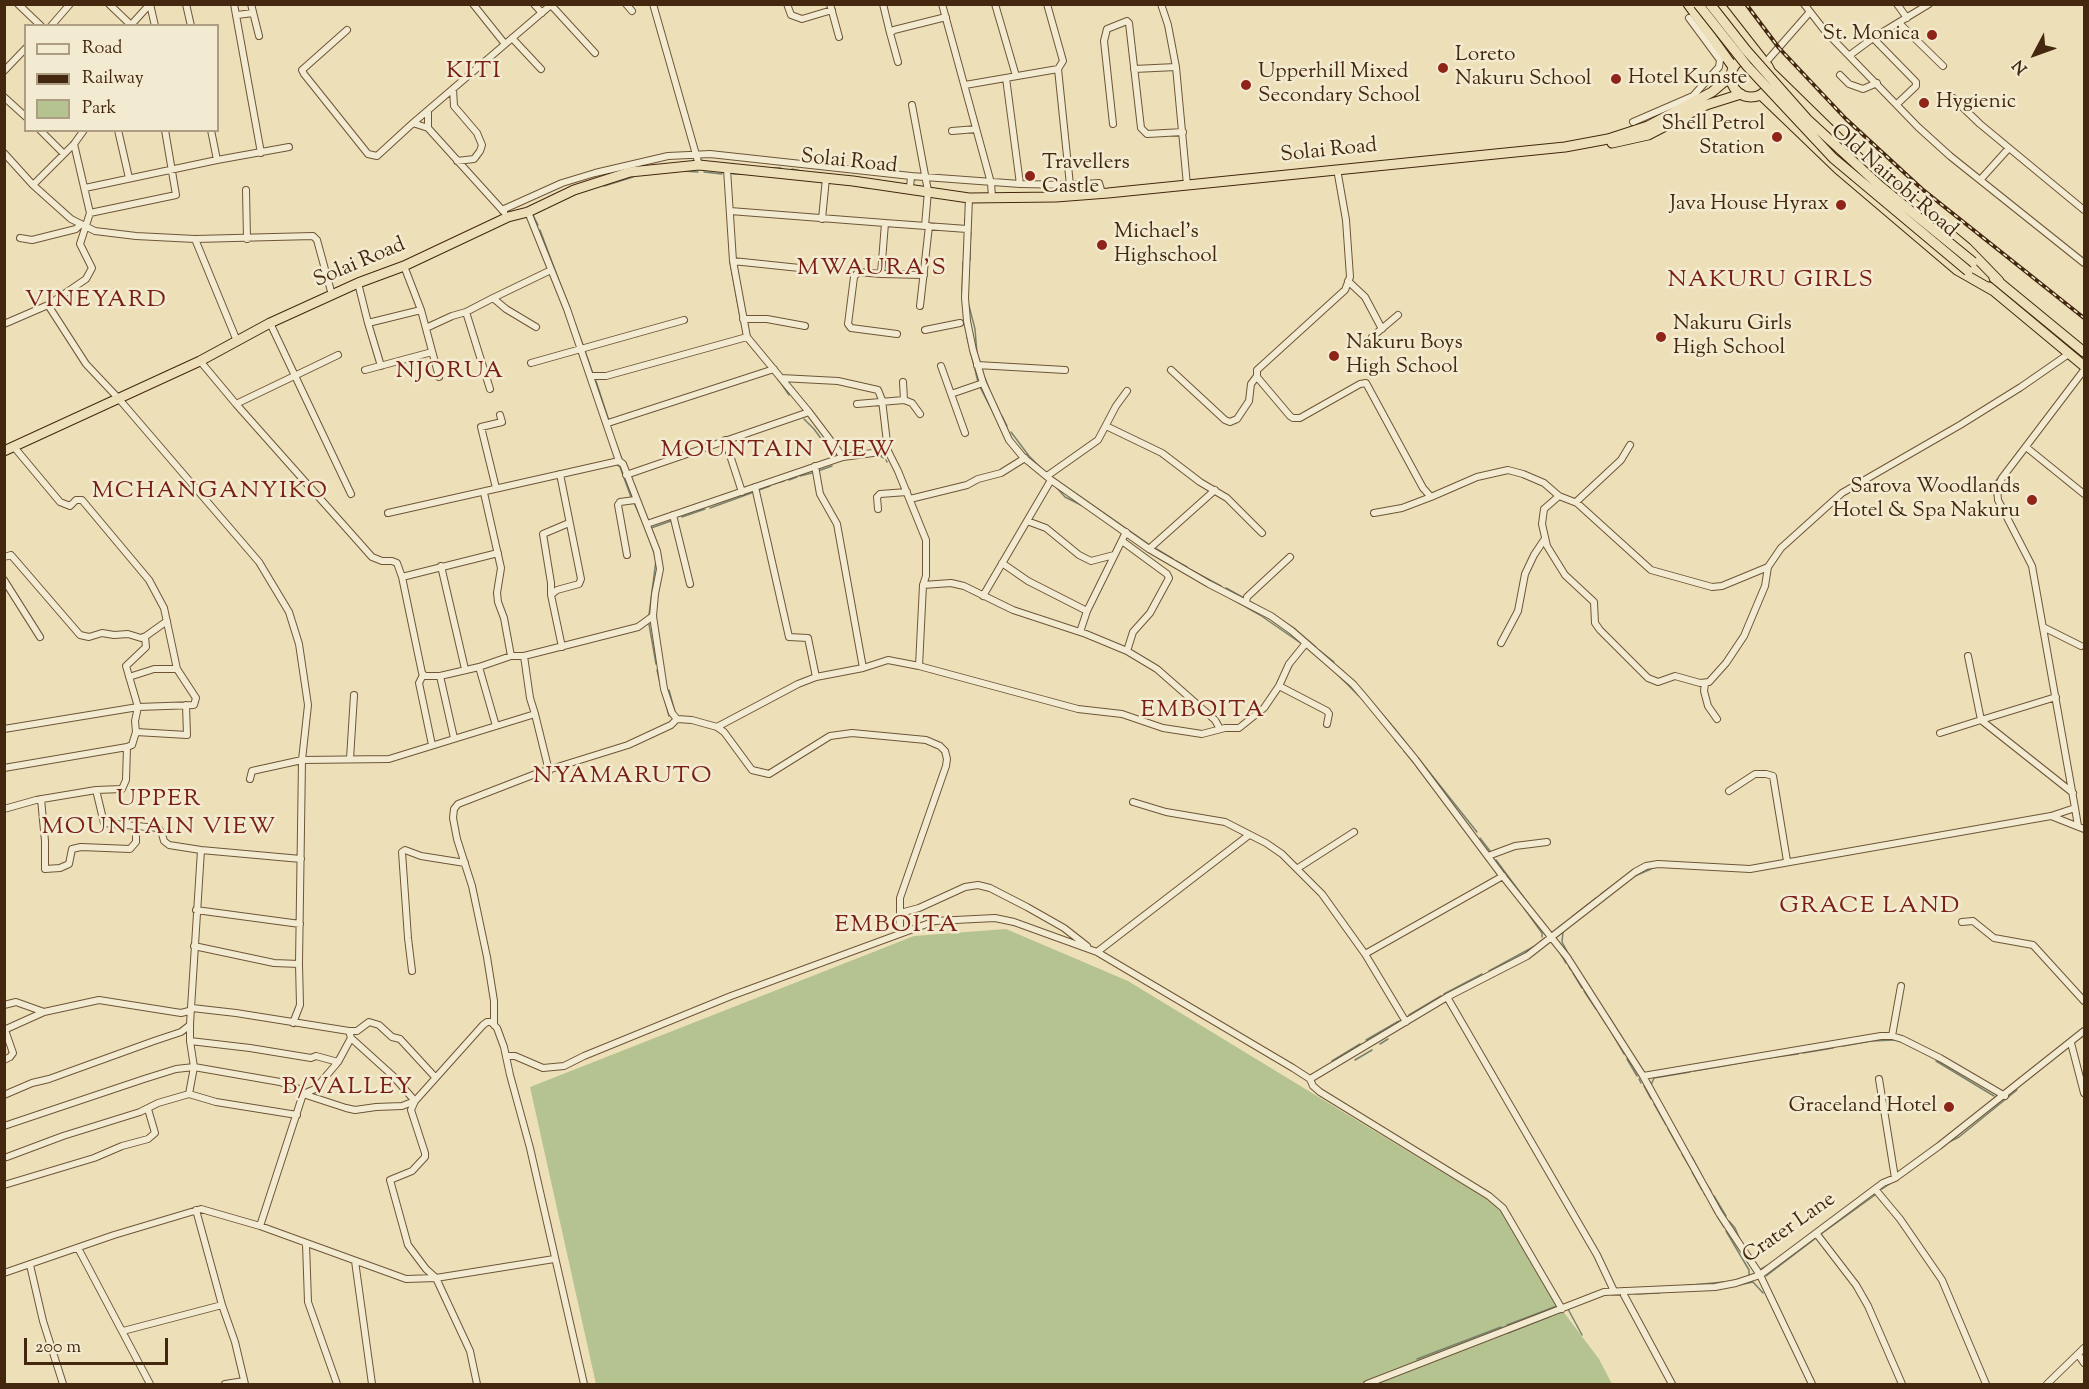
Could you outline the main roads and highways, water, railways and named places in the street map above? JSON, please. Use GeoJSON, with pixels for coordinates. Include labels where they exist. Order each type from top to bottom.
{"type":"FeatureCollection","features":[{"type":"Feature","properties":{"kind":"highway"},"geometry":{"type":"LineString","coordinates":[[1688,4],[1732,71],[1734,88],[1741,94],[1752,97],[1761,95],[1770,85],[1771,72]]}},
{"type":"Feature","properties":{"kind":"highway","name":"Old Nairobi Road"},"geometry":{"type":"LineString","coordinates":[[1698,4],[1747,66],[1833,158],[2070,353],[2085,368]]}},
{"type":"Feature","properties":{"kind":"highway"},"geometry":{"type":"LineString","coordinates":[[1710,4],[1746,50],[1807,119],[1880,186],[2085,352]]}},
{"type":"Feature","properties":{"kind":"highway"},"geometry":{"type":"LineString","coordinates":[[1719,4],[1771,72],[1860,159],[1967,248],[1999,281]]}},
{"type":"Feature","properties":{"kind":"highway"},"geometry":{"type":"LineString","coordinates":[[1732,71],[1746,57],[1764,61]]}},
{"type":"Feature","properties":{"kind":"highway","name":"Solai Road"},"geometry":{"type":"LineString","coordinates":[[4,451],[200,361],[270,323],[358,283],[404,266],[505,214],[528,212],[574,189],[608,178],[698,160],[728,169],[910,188],[969,198],[1056,197],[1187,185],[1337,168],[1565,147],[1608,139],[1648,126],[1712,92],[1732,71]]}},
{"type":"Feature","properties":{"kind":"highway"},"geometry":{"type":"LineString","coordinates":[[1565,147],[1604,144],[1648,135],[1706,105],[1741,94]]}},
{"type":"Feature","properties":{"kind":"highway"},"geometry":{"type":"LineString","coordinates":[[1761,95],[1838,169],[1958,270],[1992,290]]}},
{"type":"Feature","properties":{"kind":"waterway"},"geometry":{"type":"LineString","coordinates":[[774,168],[781,168]]}},
{"type":"Feature","properties":{"kind":"waterway"},"geometry":{"type":"LineString","coordinates":[[792,169],[806,172]]}},
{"type":"Feature","properties":{"kind":"waterway"},"geometry":{"type":"LineString","coordinates":[[683,171],[698,172]]}},
{"type":"Feature","properties":{"kind":"waterway"},"geometry":{"type":"LineString","coordinates":[[704,172],[722,174]]}},
{"type":"Feature","properties":{"kind":"waterway"},"geometry":{"type":"LineString","coordinates":[[733,174],[744,174]]}},
{"type":"Feature","properties":{"kind":"waterway"},"geometry":{"type":"LineString","coordinates":[[604,186],[633,177]]}},
{"type":"Feature","properties":{"kind":"waterway"},"geometry":{"type":"LineString","coordinates":[[861,187],[867,188]]}},
{"type":"Feature","properties":{"kind":"waterway"},"geometry":{"type":"LineString","coordinates":[[535,213],[533,215],[538,225]]}},
{"type":"Feature","properties":{"kind":"waterway"},"geometry":{"type":"LineString","coordinates":[[965,219],[965,227]]}},
{"type":"Feature","properties":{"kind":"waterway"},"geometry":{"type":"LineString","coordinates":[[540,230],[583,345]]}},
{"type":"Feature","properties":{"kind":"waterway"},"geometry":{"type":"LineString","coordinates":[[970,244],[971,232]]}},
{"type":"Feature","properties":{"kind":"waterway"},"geometry":{"type":"LineString","coordinates":[[970,253],[970,260]]}},
{"type":"Feature","properties":{"kind":"waterway"},"geometry":{"type":"LineString","coordinates":[[730,262],[740,316]]}},
{"type":"Feature","properties":{"kind":"waterway"},"geometry":{"type":"LineString","coordinates":[[962,293],[963,262]]}},
{"type":"Feature","properties":{"kind":"waterway"},"geometry":{"type":"LineString","coordinates":[[968,302],[975,329],[977,354]]}},
{"type":"Feature","properties":{"kind":"waterway"},"geometry":{"type":"LineString","coordinates":[[967,337],[978,382]]}},
{"type":"Feature","properties":{"kind":"waterway"},"geometry":{"type":"LineString","coordinates":[[585,351],[593,374]]}},
{"type":"Feature","properties":{"kind":"waterway"},"geometry":{"type":"LineString","coordinates":[[985,378],[993,399]]}},
{"type":"Feature","properties":{"kind":"waterway"},"geometry":{"type":"LineString","coordinates":[[778,379],[789,395]]}},
{"type":"Feature","properties":{"kind":"waterway"},"geometry":{"type":"LineString","coordinates":[[596,381],[609,421]]}},
{"type":"Feature","properties":{"kind":"waterway"},"geometry":{"type":"LineString","coordinates":[[980,387],[998,422]]}},
{"type":"Feature","properties":{"kind":"waterway"},"geometry":{"type":"LineString","coordinates":[[996,404],[999,411]]}},
{"type":"Feature","properties":{"kind":"waterway"},"geometry":{"type":"LineString","coordinates":[[1002,416],[1007,426]]}},
{"type":"Feature","properties":{"kind":"waterway"},"geometry":{"type":"LineString","coordinates":[[804,419],[831,452],[830,457]]}},
{"type":"Feature","properties":{"kind":"waterway"},"geometry":{"type":"LineString","coordinates":[[1011,432],[1041,468]]}},
{"type":"Feature","properties":{"kind":"waterway"},"geometry":{"type":"LineString","coordinates":[[881,449],[883,449],[883,438]]}},
{"type":"Feature","properties":{"kind":"waterway"},"geometry":{"type":"LineString","coordinates":[[615,441],[623,462]]}},
{"type":"Feature","properties":{"kind":"waterway"},"geometry":{"type":"LineString","coordinates":[[2006,468],[2018,452]]}},
{"type":"Feature","properties":{"kind":"waterway"},"geometry":{"type":"LineString","coordinates":[[880,456],[884,458]]}},
{"type":"Feature","properties":{"kind":"waterway"},"geometry":{"type":"LineString","coordinates":[[2033,456],[2048,469]]}},
{"type":"Feature","properties":{"kind":"waterway"},"geometry":{"type":"LineString","coordinates":[[617,465],[620,467],[631,497]]}},
{"type":"Feature","properties":{"kind":"waterway"},"geometry":{"type":"LineString","coordinates":[[818,471],[832,466]]}},
{"type":"Feature","properties":{"kind":"waterway"},"geometry":{"type":"LineString","coordinates":[[800,476],[812,473]]}},
{"type":"Feature","properties":{"kind":"waterway"},"geometry":{"type":"LineString","coordinates":[[1051,476],[1150,545]]}},
{"type":"Feature","properties":{"kind":"waterway"},"geometry":{"type":"LineString","coordinates":[[789,480],[797,477]]}},
{"type":"Feature","properties":{"kind":"waterway"},"geometry":{"type":"LineString","coordinates":[[1994,483],[1999,477]]}},
{"type":"Feature","properties":{"kind":"waterway"},"geometry":{"type":"LineString","coordinates":[[2062,480],[2073,489]]}},
{"type":"Feature","properties":{"kind":"waterway"},"geometry":{"type":"LineString","coordinates":[[773,484],[784,481]]}},
{"type":"Feature","properties":{"kind":"waterway"},"geometry":{"type":"LineString","coordinates":[[759,490],[770,486]]}},
{"type":"Feature","properties":{"kind":"waterway"},"geometry":{"type":"LineString","coordinates":[[1056,487],[1065,497],[1081,505]]}},
{"type":"Feature","properties":{"kind":"waterway"},"geometry":{"type":"LineString","coordinates":[[1991,488],[1995,497]]}},
{"type":"Feature","properties":{"kind":"waterway"},"geometry":{"type":"LineString","coordinates":[[710,508],[754,492]]}},
{"type":"Feature","properties":{"kind":"waterway"},"geometry":{"type":"LineString","coordinates":[[634,503],[641,518]]}},
{"type":"Feature","properties":{"kind":"waterway"},"geometry":{"type":"LineString","coordinates":[[682,517],[705,509]]}},
{"type":"Feature","properties":{"kind":"waterway"},"geometry":{"type":"LineString","coordinates":[[651,528],[671,521]]}},
{"type":"Feature","properties":{"kind":"waterway"},"geometry":{"type":"LineString","coordinates":[[651,543],[655,556]]}},
{"type":"Feature","properties":{"kind":"waterway"},"geometry":{"type":"LineString","coordinates":[[1155,548],[1173,559]]}},
{"type":"Feature","properties":{"kind":"waterway"},"geometry":{"type":"LineString","coordinates":[[1157,557],[1197,580]]}},
{"type":"Feature","properties":{"kind":"waterway"},"geometry":{"type":"LineString","coordinates":[[649,615],[656,560]]}},
{"type":"Feature","properties":{"kind":"waterway"},"geometry":{"type":"LineString","coordinates":[[1176,561],[1187,567]]}},
{"type":"Feature","properties":{"kind":"waterway"},"geometry":{"type":"LineString","coordinates":[[1191,570],[1221,586]]}},
{"type":"Feature","properties":{"kind":"waterway"},"geometry":{"type":"LineString","coordinates":[[1226,588],[1244,598]]}},
{"type":"Feature","properties":{"kind":"waterway"},"geometry":{"type":"LineString","coordinates":[[1230,598],[1260,615],[1302,644]]}},
{"type":"Feature","properties":{"kind":"waterway"},"geometry":{"type":"LineString","coordinates":[[1249,601],[1265,610]]}},
{"type":"Feature","properties":{"kind":"waterway"},"geometry":{"type":"LineString","coordinates":[[1272,614],[1295,629],[1316,647]]}},
{"type":"Feature","properties":{"kind":"waterway"},"geometry":{"type":"LineString","coordinates":[[649,624],[656,664]]}},
{"type":"Feature","properties":{"kind":"waterway"},"geometry":{"type":"LineString","coordinates":[[1307,648],[1322,661]]}},
{"type":"Feature","properties":{"kind":"waterway"},"geometry":{"type":"LineString","coordinates":[[1319,650],[1334,662]]}},
{"type":"Feature","properties":{"kind":"waterway"},"geometry":{"type":"LineString","coordinates":[[1337,666],[1345,673]]}},
{"type":"Feature","properties":{"kind":"waterway"},"geometry":{"type":"LineString","coordinates":[[657,670],[661,687]]}},
{"type":"Feature","properties":{"kind":"waterway"},"geometry":{"type":"LineString","coordinates":[[1335,672],[1359,696]]}},
{"type":"Feature","properties":{"kind":"waterway"},"geometry":{"type":"LineString","coordinates":[[1361,689],[1477,832]]}},
{"type":"Feature","properties":{"kind":"waterway"},"geometry":{"type":"LineString","coordinates":[[669,690],[675,712]]}},
{"type":"Feature","properties":{"kind":"waterway"},"geometry":{"type":"LineString","coordinates":[[663,694],[669,716]]}},
{"type":"Feature","properties":{"kind":"waterway"},"geometry":{"type":"LineString","coordinates":[[1395,740],[1401,747]]}},
{"type":"Feature","properties":{"kind":"waterway"},"geometry":{"type":"LineString","coordinates":[[1404,751],[1413,762]]}},
{"type":"Feature","properties":{"kind":"waterway"},"geometry":{"type":"LineString","coordinates":[[1417,767],[1432,786]]}},
{"type":"Feature","properties":{"kind":"waterway"},"geometry":{"type":"LineString","coordinates":[[1480,838],[1490,851]]}},
{"type":"Feature","properties":{"kind":"waterway"},"geometry":{"type":"LineString","coordinates":[[1496,860],[1528,903]]}},
{"type":"Feature","properties":{"kind":"waterway"},"geometry":{"type":"LineString","coordinates":[[1601,894],[1637,868]]}},
{"type":"Feature","properties":{"kind":"waterway"},"geometry":{"type":"LineString","coordinates":[[1635,876],[1651,869]]}},
{"type":"Feature","properties":{"kind":"waterway"},"geometry":{"type":"LineString","coordinates":[[1573,916],[1596,898]]}},
{"type":"Feature","properties":{"kind":"waterway"},"geometry":{"type":"LineString","coordinates":[[1524,908],[1542,933],[1542,937]]}},
{"type":"Feature","properties":{"kind":"waterway"},"geometry":{"type":"LineString","coordinates":[[1558,928],[1571,918]]}},
{"type":"Feature","properties":{"kind":"waterway"},"geometry":{"type":"LineString","coordinates":[[1563,932],[1562,942],[1569,955]]}},
{"type":"Feature","properties":{"kind":"waterway"},"geometry":{"type":"LineString","coordinates":[[1489,971],[1535,946]]}},
{"type":"Feature","properties":{"kind":"waterway"},"geometry":{"type":"LineString","coordinates":[[1560,953],[1566,963]]}},
{"type":"Feature","properties":{"kind":"waterway"},"geometry":{"type":"LineString","coordinates":[[1573,973],[1582,988]]}},
{"type":"Feature","properties":{"kind":"waterway"},"geometry":{"type":"LineString","coordinates":[[1444,994],[1482,974]]}},
{"type":"Feature","properties":{"kind":"waterway"},"geometry":{"type":"LineString","coordinates":[[1584,991],[1596,1009]]}},
{"type":"Feature","properties":{"kind":"waterway"},"geometry":{"type":"LineString","coordinates":[[1409,1015],[1441,996]]}},
{"type":"Feature","properties":{"kind":"waterway"},"geometry":{"type":"LineString","coordinates":[[1599,1013],[1606,1024]]}},
{"type":"Feature","properties":{"kind":"waterway"},"geometry":{"type":"LineString","coordinates":[[1609,1017],[1621,1036]]}},
{"type":"Feature","properties":{"kind":"waterway"},"geometry":{"type":"LineString","coordinates":[[1366,1040],[1399,1021]]}},
{"type":"Feature","properties":{"kind":"waterway"},"geometry":{"type":"LineString","coordinates":[[1609,1028],[1624,1054]]}},
{"type":"Feature","properties":{"kind":"waterway"},"geometry":{"type":"LineString","coordinates":[[1380,1044],[1388,1039]]}},
{"type":"Feature","properties":{"kind":"waterway"},"geometry":{"type":"LineString","coordinates":[[1843,1046],[1895,1040]]}},
{"type":"Feature","properties":{"kind":"waterway"},"geometry":{"type":"LineString","coordinates":[[1332,1061],[1360,1044]]}},
{"type":"Feature","properties":{"kind":"waterway"},"geometry":{"type":"LineString","coordinates":[[1803,1053],[1833,1048]]}},
{"type":"Feature","properties":{"kind":"waterway"},"geometry":{"type":"LineString","coordinates":[[1355,1060],[1372,1050]]}},
{"type":"Feature","properties":{"kind":"waterway"},"geometry":{"type":"LineString","coordinates":[[1768,1058],[1798,1054]]}},
{"type":"Feature","properties":{"kind":"waterway"},"geometry":{"type":"LineString","coordinates":[[1627,1059],[1637,1076]]}},
{"type":"Feature","properties":{"kind":"waterway"},"geometry":{"type":"LineString","coordinates":[[1694,1071],[1763,1059]]}},
{"type":"Feature","properties":{"kind":"waterway"},"geometry":{"type":"LineString","coordinates":[[1936,1061],[1994,1096]]}},
{"type":"Feature","properties":{"kind":"waterway"},"geometry":{"type":"LineString","coordinates":[[1651,1085],[1654,1078],[1690,1072]]}},
{"type":"Feature","properties":{"kind":"waterway"},"geometry":{"type":"LineString","coordinates":[[1639,1079],[1641,1083]]}},
{"type":"Feature","properties":{"kind":"waterway"},"geometry":{"type":"LineString","coordinates":[[1644,1086],[1651,1099]]}},
{"type":"Feature","properties":{"kind":"waterway"},"geometry":{"type":"LineString","coordinates":[[1949,1142],[1959,1137],[2017,1090]]}},
{"type":"Feature","properties":{"kind":"waterway"},"geometry":{"type":"LineString","coordinates":[[1654,1104],[1666,1125]]}},
{"type":"Feature","properties":{"kind":"waterway"},"geometry":{"type":"LineString","coordinates":[[1668,1129],[1680,1150]]}},
{"type":"Feature","properties":{"kind":"waterway"},"geometry":{"type":"LineString","coordinates":[[1685,1146],[1689,1153]]}},
{"type":"Feature","properties":{"kind":"waterway"},"geometry":{"type":"LineString","coordinates":[[1682,1154],[1691,1169]]}},
{"type":"Feature","properties":{"kind":"waterway"},"geometry":{"type":"LineString","coordinates":[[1692,1157],[1703,1178]]}},
{"type":"Feature","properties":{"kind":"waterway"},"geometry":{"type":"LineString","coordinates":[[1692,1172],[1702,1190]]}},
{"type":"Feature","properties":{"kind":"waterway"},"geometry":{"type":"LineString","coordinates":[[1705,1182],[1711,1191]]}},
{"type":"Feature","properties":{"kind":"waterway"},"geometry":{"type":"LineString","coordinates":[[1882,1189],[1891,1183]]}},
{"type":"Feature","properties":{"kind":"waterway"},"geometry":{"type":"LineString","coordinates":[[1821,1234],[1875,1195]]}},
{"type":"Feature","properties":{"kind":"waterway"},"geometry":{"type":"LineString","coordinates":[[1714,1196],[1726,1216]]}},
{"type":"Feature","properties":{"kind":"waterway"},"geometry":{"type":"LineString","coordinates":[[1708,1199],[1715,1213]]}},
{"type":"Feature","properties":{"kind":"waterway"},"geometry":{"type":"LineString","coordinates":[[1717,1216],[1724,1227]]}},
{"type":"Feature","properties":{"kind":"waterway"},"geometry":{"type":"LineString","coordinates":[[1729,1221],[1741,1242]]}},
{"type":"Feature","properties":{"kind":"waterway"},"geometry":{"type":"LineString","coordinates":[[1726,1231],[1749,1270],[1749,1276]]}},
{"type":"Feature","properties":{"kind":"waterway"},"geometry":{"type":"LineString","coordinates":[[1766,1276],[1816,1238]]}},
{"type":"Feature","properties":{"kind":"waterway"},"geometry":{"type":"LineString","coordinates":[[1761,1269],[1772,1263]]}},
{"type":"Feature","properties":{"kind":"waterway"},"geometry":{"type":"LineString","coordinates":[[1681,1286],[1724,1282]]}},
{"type":"Feature","properties":{"kind":"waterway"},"geometry":{"type":"LineString","coordinates":[[1739,1285],[1753,1282],[1763,1293]]}},
{"type":"Feature","properties":{"kind":"waterway"},"geometry":{"type":"LineString","coordinates":[[1636,1294],[1659,1293]]}},
{"type":"Feature","properties":{"kind":"waterway"},"geometry":{"type":"LineString","coordinates":[[1507,1325],[1557,1306]]}},
{"type":"Feature","properties":{"kind":"waterway"},"geometry":{"type":"LineString","coordinates":[[1568,1309],[1582,1335]]}},
{"type":"Feature","properties":{"kind":"waterway"},"geometry":{"type":"LineString","coordinates":[[1508,1333],[1551,1316]]}},
{"type":"Feature","properties":{"kind":"waterway"},"geometry":{"type":"LineString","coordinates":[[1417,1359],[1501,1327]]}},
{"type":"Feature","properties":{"kind":"railway"},"geometry":{"type":"LineString","coordinates":[[1746,4],[1779,48],[1846,119],[1922,189],[2084,318]]}},
{"type":"Feature","properties":{"kind":"place","name":"St. Monica"},"geometry":{"type":"Point","coordinates":[1932,35]}},
{"type":"Feature","properties":{"kind":"place","name":"Loreto Nakuru School"},"geometry":{"type":"Point","coordinates":[1443,68]}},
{"type":"Feature","properties":{"kind":"place","name":"Hotel Kunste"},"geometry":{"type":"Point","coordinates":[1616,79]}},
{"type":"Feature","properties":{"kind":"place","name":"Upperhill Mixed Secondary School"},"geometry":{"type":"Point","coordinates":[1246,85]}},
{"type":"Feature","properties":{"kind":"place","name":"Hygienic"},"geometry":{"type":"Point","coordinates":[1924,103]}},
{"type":"Feature","properties":{"kind":"place","name":"Shell Petrol Station"},"geometry":{"type":"Point","coordinates":[1777,137]}},
{"type":"Feature","properties":{"kind":"place","name":"Travellers Castle"},"geometry":{"type":"Point","coordinates":[1030,176]}},
{"type":"Feature","properties":{"kind":"place","name":"Java House Hyrax"},"geometry":{"type":"Point","coordinates":[1841,205]}},
{"type":"Feature","properties":{"kind":"place","name":"Michael's Highschool"},"geometry":{"type":"Point","coordinates":[1102,245]}},
{"type":"Feature","properties":{"kind":"place","name":"Nakuru Girls High School"},"geometry":{"type":"Point","coordinates":[1661,337]}},
{"type":"Feature","properties":{"kind":"place","name":"Nakuru Boys High School"},"geometry":{"type":"Point","coordinates":[1334,356]}},
{"type":"Feature","properties":{"kind":"place","name":"Sarova Woodlands Hotel & Spa Nakuru"},"geometry":{"type":"Point","coordinates":[2032,500]}},
{"type":"Feature","properties":{"kind":"place","name":"Graceland Hotel"},"geometry":{"type":"Point","coordinates":[1949,1107]}},
{"type":"Feature","properties":{"kind":"district","name":"KITI"},"geometry":{"type":"Point","coordinates":[474,73]}},
{"type":"Feature","properties":{"kind":"district","name":"MWAURA'S"},"geometry":{"type":"Point","coordinates":[872,270]}},
{"type":"Feature","properties":{"kind":"district","name":"NAKURU GIRLS"},"geometry":{"type":"Point","coordinates":[1771,282]}},
{"type":"Feature","properties":{"kind":"district","name":"VINEYARD"},"geometry":{"type":"Point","coordinates":[96,302]}},
{"type":"Feature","properties":{"kind":"district","name":"NJORUA"},"geometry":{"type":"Point","coordinates":[450,373]}},
{"type":"Feature","properties":{"kind":"district","name":"MOUNTAIN VIEW"},"geometry":{"type":"Point","coordinates":[778,452]}},
{"type":"Feature","properties":{"kind":"district","name":"MCHANGANYIKO"},"geometry":{"type":"Point","coordinates":[210,493]}},
{"type":"Feature","properties":{"kind":"district","name":"EMBOITA"},"geometry":{"type":"Point","coordinates":[1203,712]}},
{"type":"Feature","properties":{"kind":"district","name":"NYAMARUTO"},"geometry":{"type":"Point","coordinates":[623,778]}},
{"type":"Feature","properties":{"kind":"district","name":"UPPER MOUNTAIN VIEW"},"geometry":{"type":"Point","coordinates":[159,815]}},
{"type":"Feature","properties":{"kind":"district","name":"GRACE LAND"},"geometry":{"type":"Point","coordinates":[1870,908]}},
{"type":"Feature","properties":{"kind":"district","name":"EMBOITA"},"geometry":{"type":"Point","coordinates":[897,927]}},
{"type":"Feature","properties":{"kind":"district","name":"B/VALLEY"},"geometry":{"type":"Point","coordinates":[348,1089]}}]}
